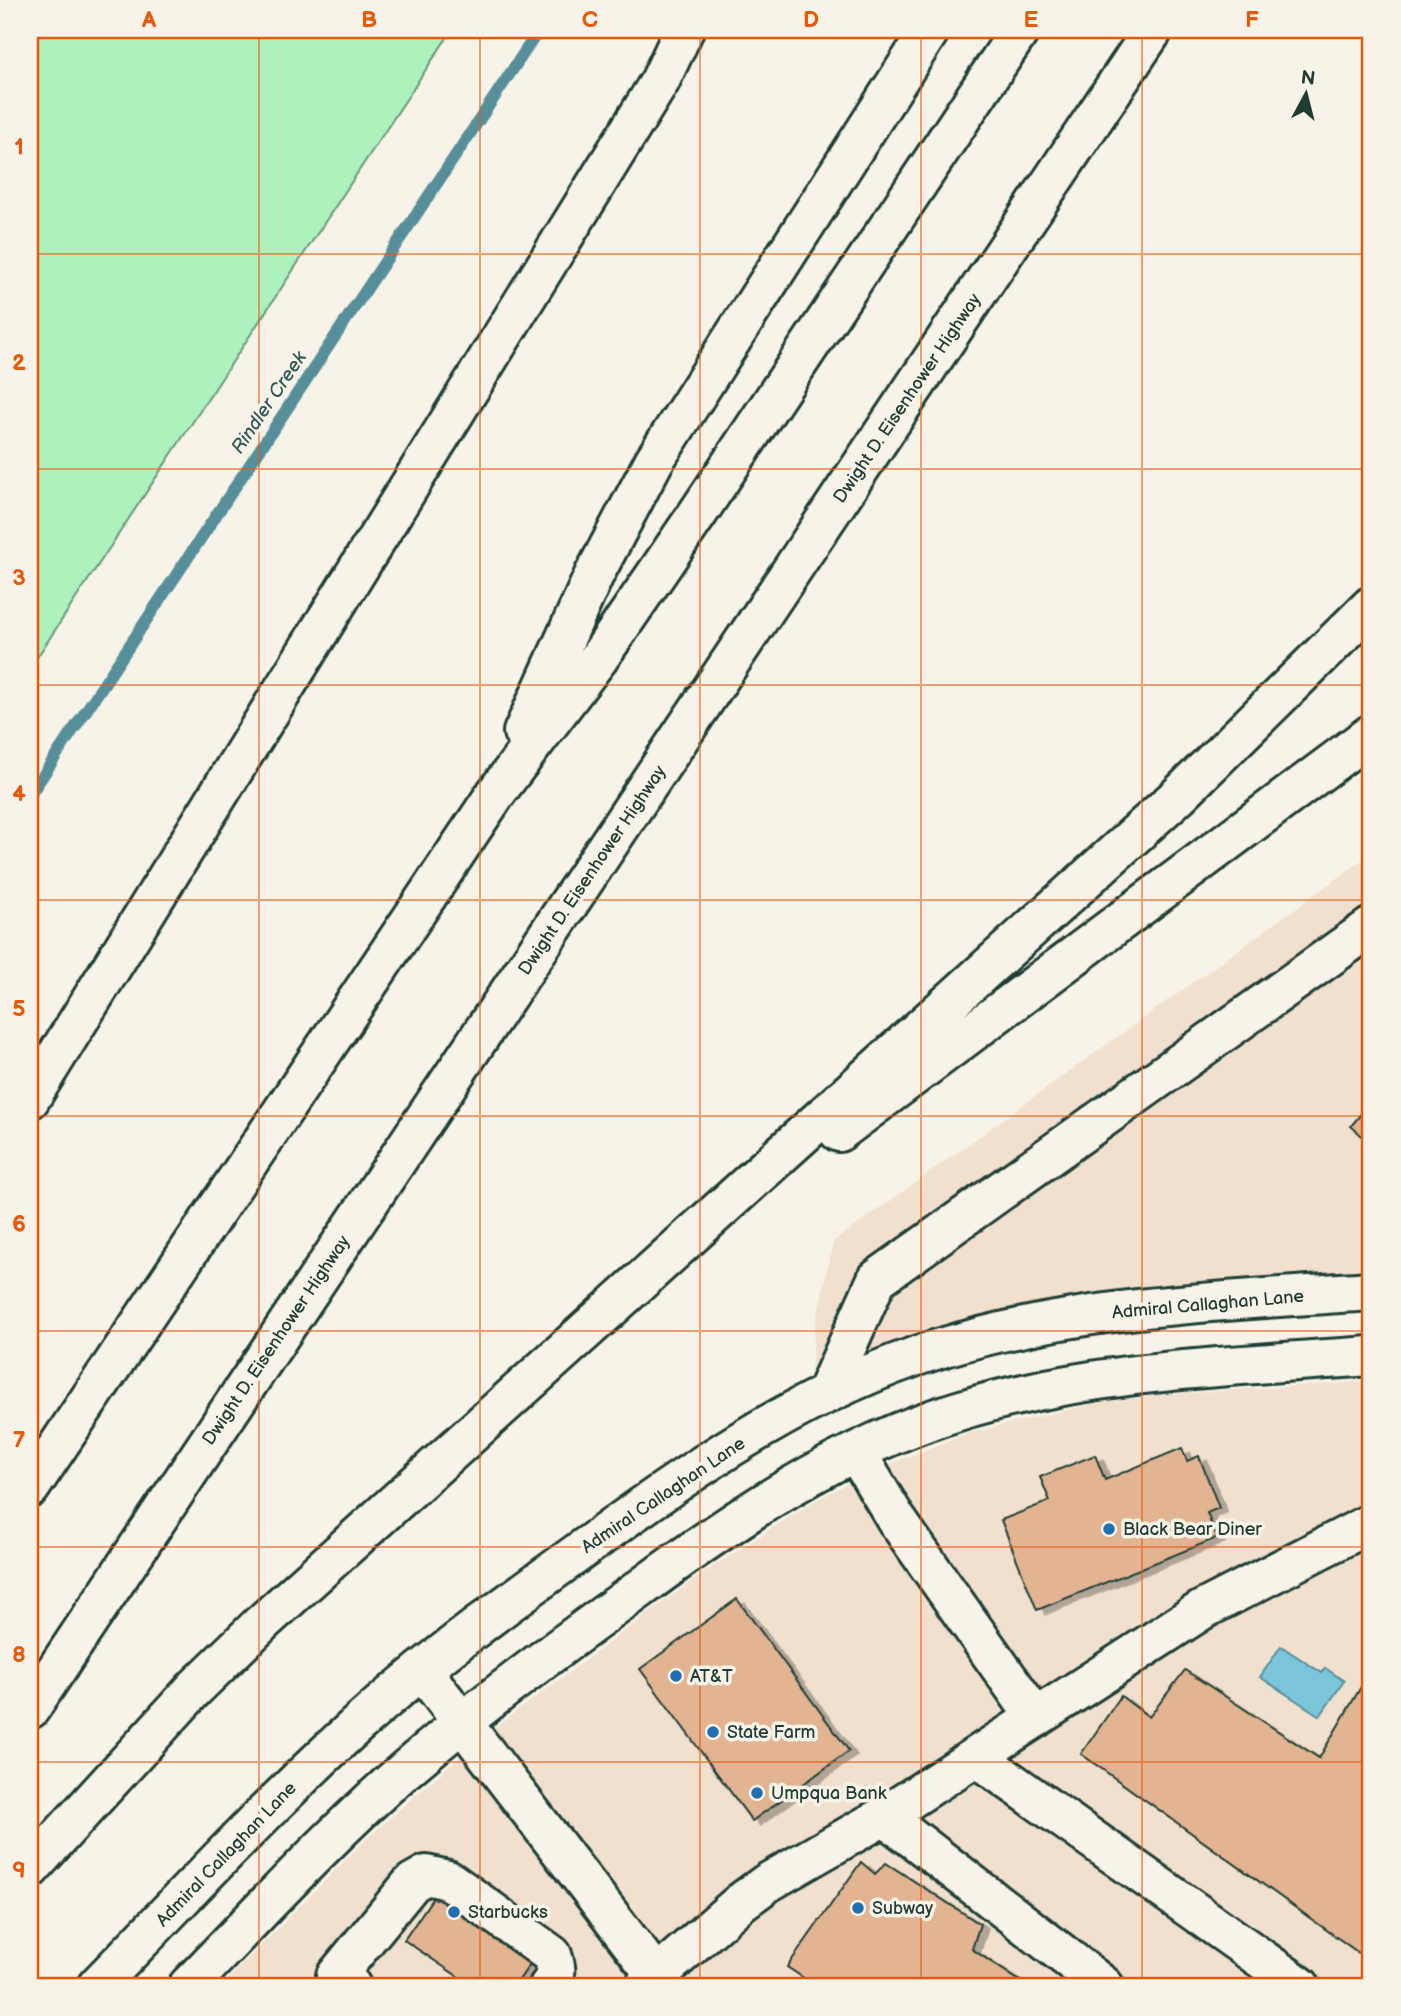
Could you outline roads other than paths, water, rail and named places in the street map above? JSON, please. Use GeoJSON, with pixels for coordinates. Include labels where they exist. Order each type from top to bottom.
{"type":"FeatureCollection","features":[{"type":"Feature","properties":{"kind":"main road"},"geometry":{"type":"LineString","coordinates":[[30,1099],[660,81],[684,30]]}},
{"type":"Feature","properties":{"kind":"main road"},"geometry":{"type":"LineString","coordinates":[[496,793],[594,575],[654,461],[930,30]]}},
{"type":"Feature","properties":{"kind":"main road"},"geometry":{"type":"LineString","coordinates":[[30,1488],[496,793],[598,659],[698,513],[1020,30]]}},
{"type":"Feature","properties":{"kind":"main road","name":"Dwight D. Eisenhower Highway"},"geometry":{"type":"LineString","coordinates":[[30,1709],[1153,30]]}},
{"type":"Feature","properties":{"kind":"main road"},"geometry":{"type":"LineString","coordinates":[[30,1869],[186,1698],[263,1622],[1178,796],[1371,606]]}},
{"type":"Feature","properties":{"kind":"main road"},"geometry":{"type":"LineString","coordinates":[[657,1267],[1371,733]]}},
{"type":"Feature","properties":{"kind":"main road"},"geometry":{"type":"LineString","coordinates":[[827,1393],[877,1279],[1371,927]]}},
{"type":"Feature","properties":{"kind":"main road","name":"Admiral Callaghan Lane"},"geometry":{"type":"LineString","coordinates":[[97,1986],[301,1777],[422,1670],[645,1504],[766,1426],[827,1393],[938,1349],[1077,1316],[1149,1307],[1371,1291]]}},
{"type":"Feature","properties":{"kind":"main road"},"geometry":{"type":"LineString","coordinates":[[188,1986],[347,1824],[461,1722],[683,1557],[743,1516],[856,1452],[957,1411],[1088,1380],[1156,1371],[1371,1356]]}},
{"type":"Feature","properties":{"kind":"main road"},"geometry":{"type":"LineString","coordinates":[[856,1452],[896,1519],[1035,1718]]}},
{"type":"Feature","properties":{"kind":"main road"},"geometry":{"type":"LineString","coordinates":[[422,1670],[655,1983],[767,1883],[884,1816],[1202,1610],[1371,1523]]}},
{"type":"Feature","properties":{"kind":"main road"},"geometry":{"type":"LineString","coordinates":[[976,1757],[1300,1986]]}},
{"type":"Feature","properties":{"kind":"main road"},"geometry":{"type":"LineString","coordinates":[[884,1816],[1104,1986]]}},
{"type":"Feature","properties":{"kind":"main road"},"geometry":{"type":"LineString","coordinates":[[344,1981],[412,1883],[426,1875],[447,1880],[552,1955],[556,1968],[554,1980],[549,1986]]}},
{"type":"Feature","properties":{"kind":"water"},"geometry":{"type":"Polygon","coordinates":[[[1281,1646],[1322,1673],[1325,1668],[1344,1681],[1320,1716],[1260,1677],[1281,1646]]]}},
{"type":"Feature","properties":{"kind":"waterway","name":"Rindler Creek"},"geometry":{"type":"LineString","coordinates":[[30,795],[539,30]]}},
{"type":"Feature","properties":{"kind":"place","name":"Black Bear Diner"},"geometry":{"type":"Point","coordinates":[1109,1529]}},
{"type":"Feature","properties":{"kind":"place","name":"AT&T"},"geometry":{"type":"Point","coordinates":[676,1676]}},
{"type":"Feature","properties":{"kind":"place","name":"State Farm"},"geometry":{"type":"Point","coordinates":[713,1732]}},
{"type":"Feature","properties":{"kind":"place","name":"Umpqua Bank"},"geometry":{"type":"Point","coordinates":[757,1793]}},
{"type":"Feature","properties":{"kind":"place","name":"Subway"},"geometry":{"type":"Point","coordinates":[858,1908]}},
{"type":"Feature","properties":{"kind":"place","name":"Starbucks"},"geometry":{"type":"Point","coordinates":[454,1912]}}]}
